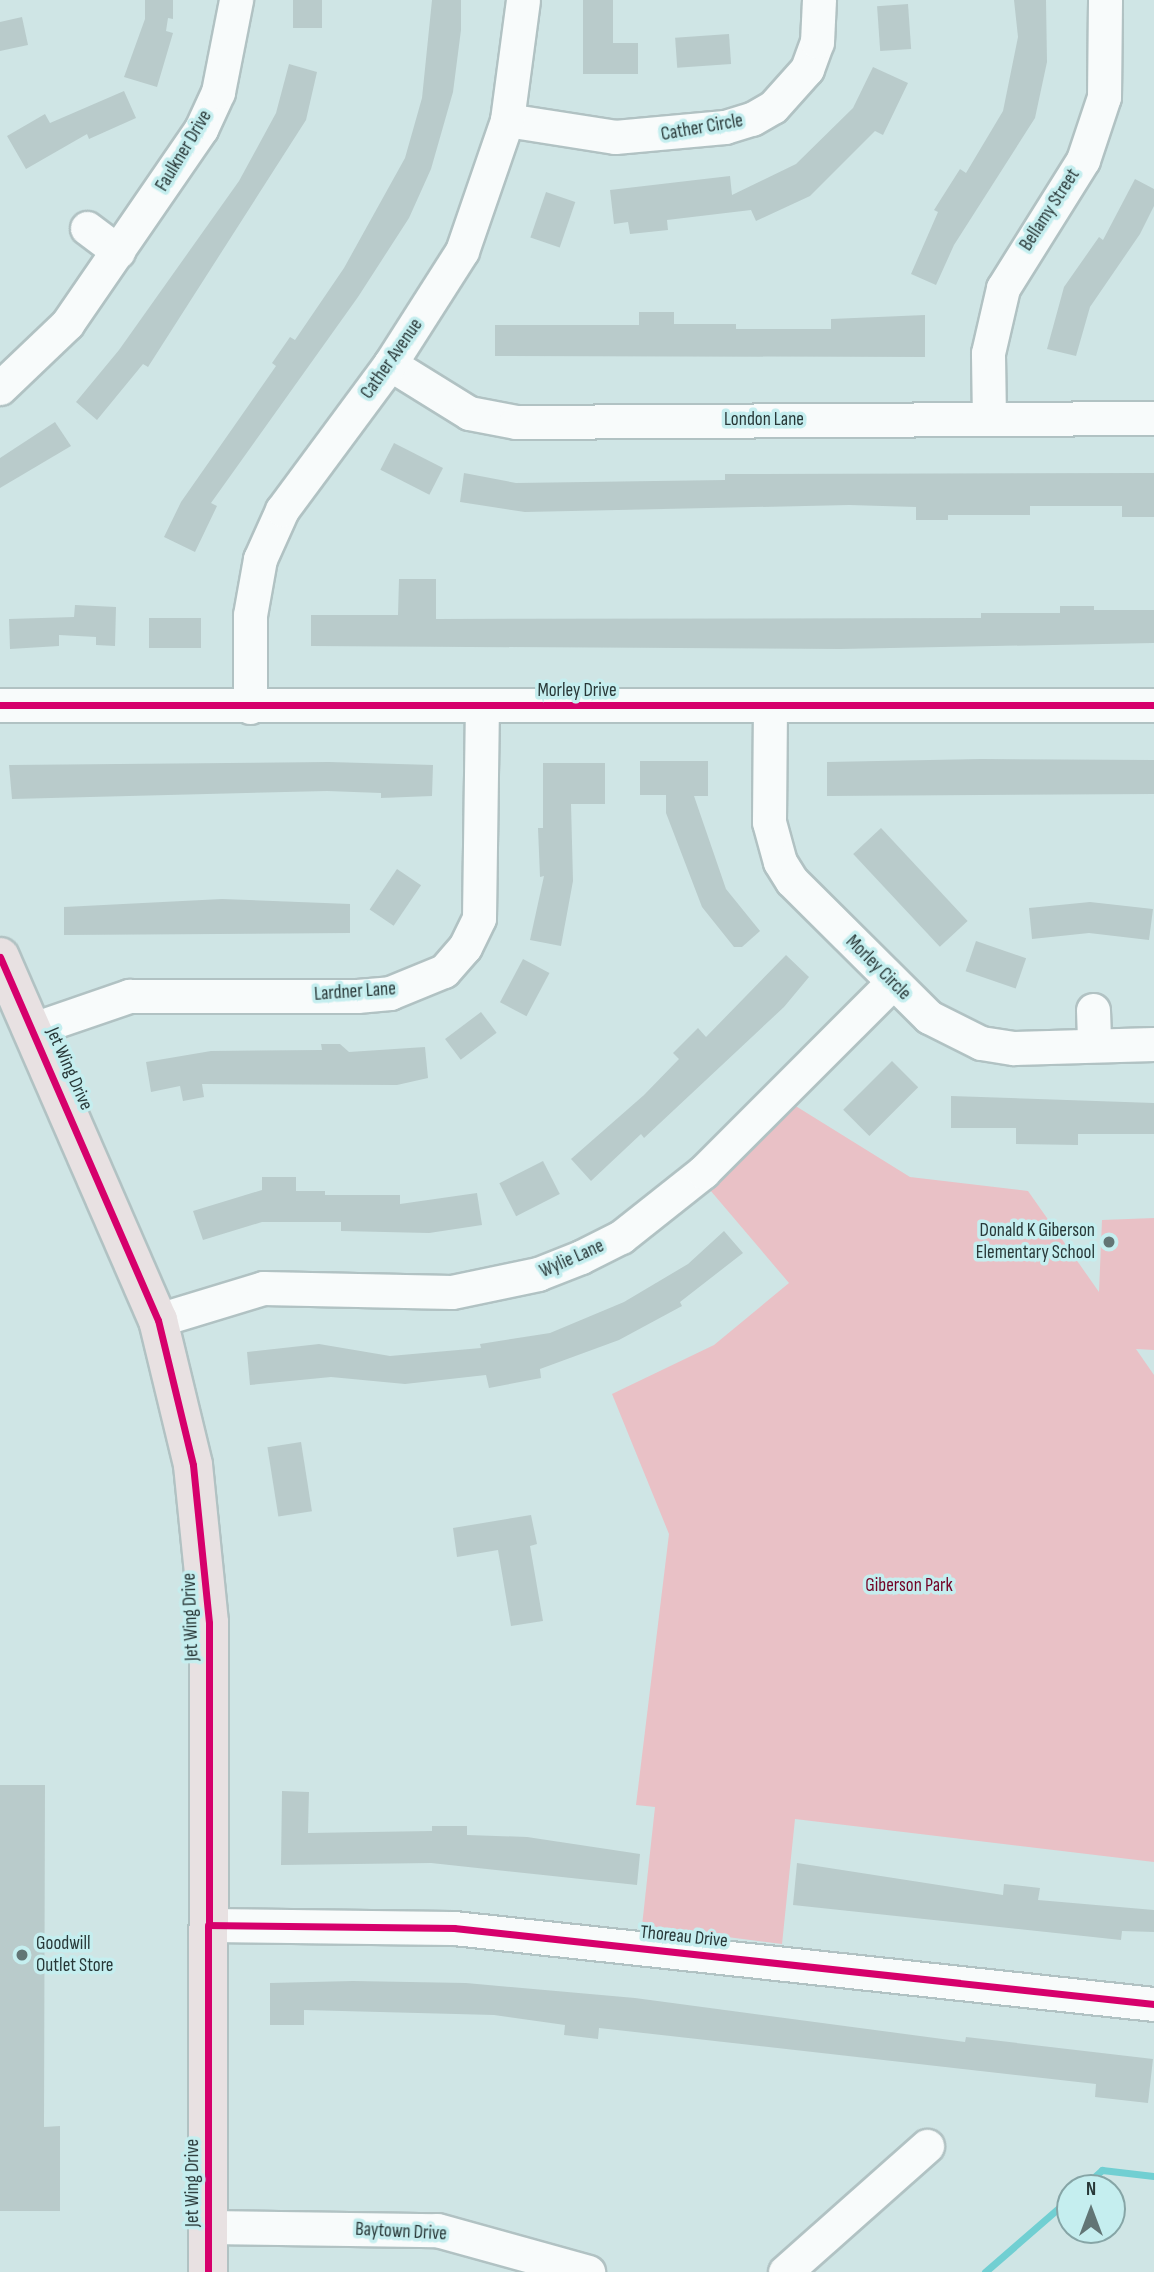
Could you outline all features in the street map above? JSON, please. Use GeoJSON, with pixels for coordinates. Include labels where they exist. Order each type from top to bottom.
{"type":"FeatureCollection","features":[{"type":"Feature","properties":{"kind":"main road","name":"Jet Wing Drive"},"geometry":{"type":"LineString","coordinates":[[0,957],[158,1320],[203,1529],[209,1623],[208,2272]]}},
{"type":"Feature","properties":{"kind":"street","name":"Faulkner Drive"},"geometry":{"type":"LineString","coordinates":[[0,388],[67,324],[201,129],[225,67],[236,0]]}},
{"type":"Feature","properties":{"kind":"street","name":"Cather Avenue"},"geometry":{"type":"LineString","coordinates":[[250,707],[253,585],[269,534],[390,365],[462,251],[507,120],[523,0]]}},
{"type":"Feature","properties":{"kind":"street","name":"Cather Circle"},"geometry":{"type":"LineString","coordinates":[[507,120],[615,137],[725,127],[751,119],[773,107],[807,68],[817,42],[819,0]]}},
{"type":"Feature","properties":{"kind":"street","name":"Bellamy Street"},"geometry":{"type":"LineString","coordinates":[[989,419],[988,353],[1003,288],[1083,160],[1101,108],[1107,62],[1105,0]]}},
{"type":"Feature","properties":{"kind":"street"},"geometry":{"type":"LineString","coordinates":[[87,229],[118,251]]}},
{"type":"Feature","properties":{"kind":"street","name":"London Lane"},"geometry":{"type":"LineString","coordinates":[[390,365],[445,400],[491,420],[1154,418]]}},
{"type":"Feature","properties":{"kind":"street","name":"Morley Drive"},"geometry":{"type":"LineString","coordinates":[[0,705],[1154,705]]}},
{"type":"Feature","properties":{"kind":"street","name":"Lardner Lane"},"geometry":{"type":"LineString","coordinates":[[33,1029],[129,996],[356,996],[410,988],[444,971],[465,947],[479,918],[482,706]]}},
{"type":"Feature","properties":{"kind":"street","name":"Morley Circle"},"geometry":{"type":"LineString","coordinates":[[770,706],[769,822],[775,852],[792,881],[929,1017],[981,1043],[1154,1044]]}},
{"type":"Feature","properties":{"kind":"street","name":"Wylie Lane"},"geometry":{"type":"LineString","coordinates":[[158,1320],[263,1288],[452,1292],[538,1274],[581,1257],[621,1237],[703,1172],[892,983]]}},
{"type":"Feature","properties":{"kind":"street"},"geometry":{"type":"LineString","coordinates":[[1093,1010],[1094,1045]]}},
{"type":"Feature","properties":{"kind":"street","name":"Thoreau Drive"},"geometry":{"type":"LineString","coordinates":[[208,1925],[454,1928],[1154,2004]]}},
{"type":"Feature","properties":{"kind":"street"},"geometry":{"type":"LineString","coordinates":[[785,2272],[927,2146]]}},
{"type":"Feature","properties":{"kind":"street","name":"Baytown Drive"},"geometry":{"type":"LineString","coordinates":[[209,2227],[438,2230],[588,2272]]}},
{"type":"Feature","properties":{"kind":"green space","name":"Giberson Park"},"geometry":{"type":"Polygon","coordinates":[[[794,1105],[910,1177],[1028,1191],[1099,1292],[1102,1220],[1154,1218],[1154,1350],[1136,1349],[1154,1375],[1154,1862],[795,1819],[782,1944],[642,1926],[655,1807],[636,1805],[669,1534],[612,1394],[714,1345],[789,1283],[710,1190],[794,1105]]]}},
{"type":"Feature","properties":{"kind":"building"},"geometry":{"type":"Polygon","coordinates":[[[145,0],[173,0],[173,19],[168,18],[166,31],[173,33],[157,87],[124,77],[145,19],[145,0]]]}},
{"type":"Feature","properties":{"kind":"building"},"geometry":{"type":"Polygon","coordinates":[[[293,0],[322,0],[322,28],[293,28],[293,0]]]}},
{"type":"Feature","properties":{"kind":"building"},"geometry":{"type":"Polygon","coordinates":[[[432,0],[461,0],[461,30],[453,92],[431,169],[409,218],[358,297],[211,503],[217,506],[195,552],[164,537],[181,502],[276,366],[272,363],[290,337],[295,340],[344,268],[405,158],[422,98],[432,0]]]}},
{"type":"Feature","properties":{"kind":"building"},"geometry":{"type":"Polygon","coordinates":[[[583,0],[613,0],[613,43],[638,43],[638,74],[583,74],[583,0]]]}},
{"type":"Feature","properties":{"kind":"building"},"geometry":{"type":"Polygon","coordinates":[[[1014,0],[1046,0],[1047,62],[1035,118],[954,245],[936,285],[911,274],[938,212],[934,210],[960,169],[966,173],[1003,111],[1018,37],[1014,0]]]}},
{"type":"Feature","properties":{"kind":"building"},"geometry":{"type":"Polygon","coordinates":[[[908,4],[911,49],[880,51],[877,6],[908,4]]]}},
{"type":"Feature","properties":{"kind":"building"},"geometry":{"type":"Polygon","coordinates":[[[22,17],[28,45],[0,51],[0,22],[22,17]]]}},
{"type":"Feature","properties":{"kind":"building"},"geometry":{"type":"Polygon","coordinates":[[[729,34],[731,64],[677,68],[675,38],[729,34]]]}},
{"type":"Feature","properties":{"kind":"building"},"geometry":{"type":"Polygon","coordinates":[[[289,64],[317,72],[306,120],[148,367],[143,364],[97,420],[76,402],[119,350],[239,181],[276,113],[289,64]]]}},
{"type":"Feature","properties":{"kind":"building"},"geometry":{"type":"Polygon","coordinates":[[[873,67],[908,83],[883,135],[875,131],[810,196],[756,221],[751,210],[667,220],[668,230],[630,234],[628,222],[614,224],[610,190],[730,176],[732,195],[796,164],[853,108],[873,67]]]}},
{"type":"Feature","properties":{"kind":"building"},"geometry":{"type":"Polygon","coordinates":[[[124,91],[136,118],[89,139],[87,134],[26,169],[7,136],[45,114],[50,123],[124,91]]]}},
{"type":"Feature","properties":{"kind":"building"},"geometry":{"type":"Polygon","coordinates":[[[1135,179],[1154,189],[1154,206],[1140,234],[1090,307],[1076,356],[1047,349],[1064,287],[1099,237],[1103,240],[1135,179]]]}},
{"type":"Feature","properties":{"kind":"building"},"geometry":{"type":"Polygon","coordinates":[[[546,192],[575,202],[560,247],[530,237],[546,192]]]}},
{"type":"Feature","properties":{"kind":"building"},"geometry":{"type":"Polygon","coordinates":[[[639,312],[674,312],[674,324],[736,324],[736,329],[831,329],[831,319],[925,315],[925,357],[495,356],[495,325],[639,325],[639,312]]]}},
{"type":"Feature","properties":{"kind":"building"},"geometry":{"type":"Polygon","coordinates":[[[55,422],[71,446],[0,488],[0,458],[55,422]]]}},
{"type":"Feature","properties":{"kind":"building"},"geometry":{"type":"Polygon","coordinates":[[[394,443],[443,468],[429,495],[380,470],[394,443]]]}},
{"type":"Feature","properties":{"kind":"building"},"geometry":{"type":"Polygon","coordinates":[[[464,473],[516,483],[725,480],[725,474],[1154,473],[1154,517],[1122,517],[1122,506],[1030,506],[1030,515],[948,515],[948,520],[916,520],[916,507],[849,505],[525,512],[460,502],[464,473]]]}},
{"type":"Feature","properties":{"kind":"building"},"geometry":{"type":"Polygon","coordinates":[[[399,579],[436,579],[436,619],[981,618],[981,613],[1060,613],[1060,606],[1094,606],[1094,610],[1154,610],[1154,643],[840,649],[311,646],[311,615],[398,615],[399,579]]]}},
{"type":"Feature","properties":{"kind":"building"},"geometry":{"type":"Polygon","coordinates":[[[75,605],[116,607],[115,646],[96,645],[96,637],[59,635],[59,646],[10,649],[9,619],[74,617],[75,605]]]}},
{"type":"Feature","properties":{"kind":"building"},"geometry":{"type":"Polygon","coordinates":[[[149,618],[201,618],[201,648],[149,648],[149,618]]]}},
{"type":"Feature","properties":{"kind":"building"},"geometry":{"type":"Polygon","coordinates":[[[1154,760],[1154,794],[827,796],[827,762],[1154,760]]]}},
{"type":"Feature","properties":{"kind":"building"},"geometry":{"type":"Polygon","coordinates":[[[640,761],[708,761],[708,796],[694,796],[726,889],[760,931],[742,947],[734,947],[702,907],[666,813],[666,795],[640,795],[640,761]]]}},
{"type":"Feature","properties":{"kind":"building"},"geometry":{"type":"Polygon","coordinates":[[[329,762],[433,765],[432,796],[381,798],[381,793],[327,791],[12,799],[9,765],[329,762]]]}},
{"type":"Feature","properties":{"kind":"building"},"geometry":{"type":"Polygon","coordinates":[[[543,763],[605,763],[605,804],[571,804],[573,881],[561,946],[530,940],[544,876],[540,877],[538,828],[543,828],[543,763]]]}},
{"type":"Feature","properties":{"kind":"building"},"geometry":{"type":"Polygon","coordinates":[[[881,828],[968,921],[940,947],[853,854],[881,828]]]}},
{"type":"Feature","properties":{"kind":"building"},"geometry":{"type":"Polygon","coordinates":[[[397,869],[421,885],[394,926],[370,910],[397,869]]]}},
{"type":"Feature","properties":{"kind":"building"},"geometry":{"type":"Polygon","coordinates":[[[222,899],[350,904],[350,933],[64,935],[64,907],[222,899]]]}},
{"type":"Feature","properties":{"kind":"building"},"geometry":{"type":"Polygon","coordinates":[[[1090,902],[1153,909],[1149,940],[1089,933],[1032,939],[1029,908],[1090,902]]]}},
{"type":"Feature","properties":{"kind":"building"},"geometry":{"type":"Polygon","coordinates":[[[976,941],[1026,958],[1016,989],[966,971],[976,941]]]}},
{"type":"Feature","properties":{"kind":"building"},"geometry":{"type":"Polygon","coordinates":[[[786,955],[809,977],[784,1007],[644,1138],[641,1134],[591,1181],[571,1159],[644,1095],[679,1059],[673,1053],[698,1028],[706,1037],[786,955]]]}},
{"type":"Feature","properties":{"kind":"building"},"geometry":{"type":"Polygon","coordinates":[[[523,959],[549,973],[526,1016],[500,1002],[523,959]]]}},
{"type":"Feature","properties":{"kind":"building"},"geometry":{"type":"Polygon","coordinates":[[[481,1012],[497,1033],[461,1060],[445,1039],[481,1012]]]}},
{"type":"Feature","properties":{"kind":"building"},"geometry":{"type":"Polygon","coordinates":[[[321,1044],[340,1044],[349,1052],[425,1047],[428,1078],[397,1085],[202,1084],[204,1097],[183,1101],[180,1086],[151,1092],[146,1062],[211,1051],[322,1050],[321,1044]]]}},
{"type":"Feature","properties":{"kind":"building"},"geometry":{"type":"Polygon","coordinates":[[[892,1061],[918,1087],[869,1136],[843,1110],[892,1061]]]}},
{"type":"Feature","properties":{"kind":"building"},"geometry":{"type":"Polygon","coordinates":[[[951,1096],[1154,1103],[1154,1134],[1078,1134],[1078,1145],[1016,1144],[1016,1128],[951,1128],[951,1096]]]}},
{"type":"Feature","properties":{"kind":"building"},"geometry":{"type":"Polygon","coordinates":[[[543,1161],[560,1194],[516,1216],[499,1183],[543,1161]]]}},
{"type":"Feature","properties":{"kind":"building"},"geometry":{"type":"Polygon","coordinates":[[[262,1177],[296,1177],[296,1191],[325,1191],[325,1195],[400,1195],[400,1204],[477,1193],[482,1225],[429,1233],[341,1231],[341,1222],[262,1222],[203,1240],[193,1211],[262,1190],[262,1177]]]}},
{"type":"Feature","properties":{"kind":"building"},"geometry":{"type":"Polygon","coordinates":[[[724,1231],[743,1253],[680,1302],[682,1306],[619,1340],[540,1369],[541,1378],[489,1388],[486,1375],[405,1384],[331,1377],[250,1385],[247,1352],[319,1344],[390,1356],[481,1348],[480,1344],[550,1333],[624,1302],[688,1264],[724,1231]]]}},
{"type":"Feature","properties":{"kind":"building"},"geometry":{"type":"Polygon","coordinates":[[[301,1442],[312,1511],[278,1516],[267,1447],[301,1442]]]}},
{"type":"Feature","properties":{"kind":"building"},"geometry":{"type":"Polygon","coordinates":[[[531,1515],[537,1544],[530,1546],[543,1621],[511,1626],[498,1550],[457,1557],[453,1528],[531,1515]]]}},
{"type":"Feature","properties":{"kind":"building","name":"Goodwill Outlet Store"},"geometry":{"type":"Polygon","coordinates":[[[0,1785],[45,1785],[44,2127],[60,2126],[60,2211],[0,2211],[0,1785]]]}},
{"type":"Feature","properties":{"kind":"building"},"geometry":{"type":"Polygon","coordinates":[[[282,1791],[309,1792],[308,1833],[432,1831],[432,1826],[467,1826],[467,1835],[527,1837],[640,1854],[637,1885],[431,1863],[281,1865],[282,1791]]]}},
{"type":"Feature","properties":{"kind":"building"},"geometry":{"type":"Polygon","coordinates":[[[797,1863],[1003,1895],[1004,1884],[1040,1888],[1038,1900],[1154,1910],[1154,1932],[1122,1931],[1121,1940],[793,1905],[797,1863]]]}},
{"type":"Feature","properties":{"kind":"building"},"geometry":{"type":"Polygon","coordinates":[[[270,1983],[466,1983],[635,1998],[965,2042],[966,2037],[1153,2059],[1148,2103],[1095,2097],[1096,2084],[599,2028],[598,2039],[564,2035],[565,2025],[494,2015],[304,2010],[304,2025],[270,2025],[270,1983]]]}},
{"type":"Feature","properties":{"kind":"waterway"},"geometry":{"type":"LineString","coordinates":[[1098,2174],[1102,2170],[1154,2176]]}},
{"type":"Feature","properties":{"kind":"waterway"},"geometry":{"type":"LineString","coordinates":[[985,2272],[1056,2210]]}},
{"type":"Feature","properties":{"kind":"cycle path"},"geometry":{"type":"LineString","coordinates":[[0,705],[1154,705]]}},
{"type":"Feature","properties":{"kind":"cycle path"},"geometry":{"type":"LineString","coordinates":[[0,957],[158,1320],[193,1465],[209,1623],[208,2272]]}},
{"type":"Feature","properties":{"kind":"cycle path"},"geometry":{"type":"LineString","coordinates":[[208,1925],[454,1928],[1154,2004]]}},
{"type":"Feature","properties":{"kind":"place","name":"Donald K Giberson Elementary School"},"geometry":{"type":"Point","coordinates":[1109,1242]}},
{"type":"Feature","properties":{"kind":"place","name":"Goodwill Outlet Store"},"geometry":{"type":"Point","coordinates":[22,1955]}}]}
